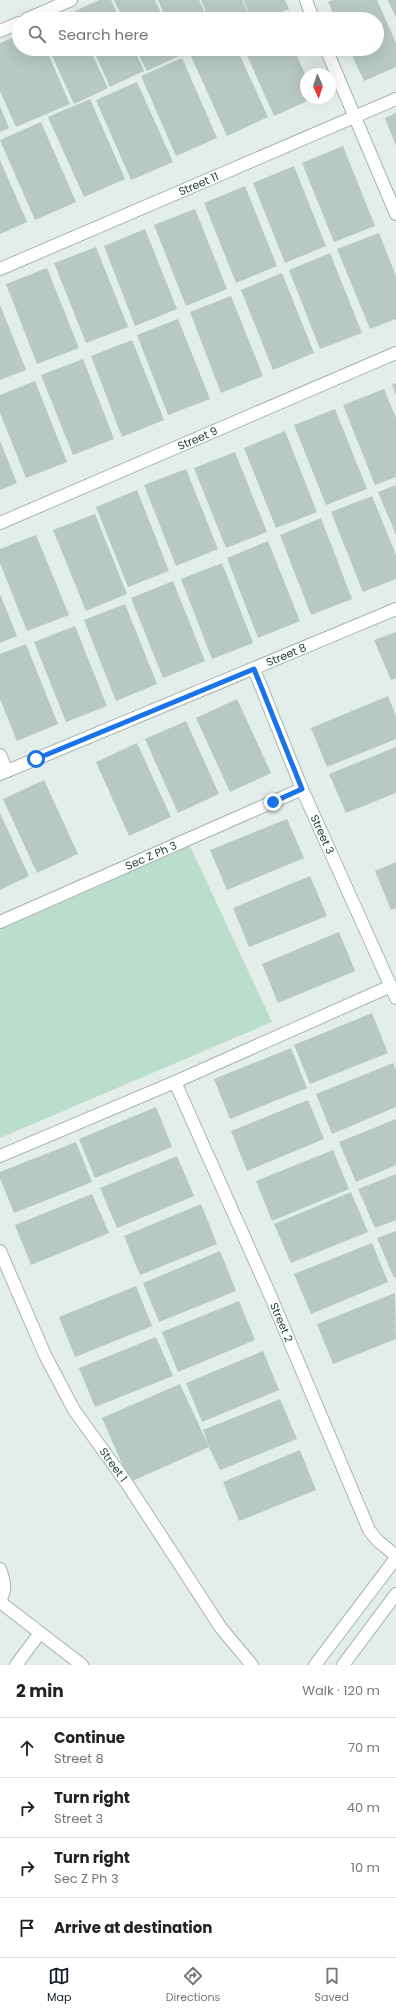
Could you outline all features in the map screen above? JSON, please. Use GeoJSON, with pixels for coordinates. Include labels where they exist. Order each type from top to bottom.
{"type":"FeatureCollection","features":[{"type":"Feature","properties":{"kind":"street"},"geometry":{"type":"LineString","coordinates":[[43,12],[71,0]]}},
{"type":"Feature","properties":{"kind":"street"},"geometry":{"type":"LineString","coordinates":[[306,0],[310,12]]}},
{"type":"Feature","properties":{"kind":"street"},"geometry":{"type":"LineString","coordinates":[[0,31],[12,26]]}},
{"type":"Feature","properties":{"kind":"street"},"geometry":{"type":"LineString","coordinates":[[329,56],[396,214]]}},
{"type":"Feature","properties":{"kind":"street","name":"Street 11"},"geometry":{"type":"LineString","coordinates":[[0,269],[396,98]]}},
{"type":"Feature","properties":{"kind":"street","name":"Street 9"},"geometry":{"type":"LineString","coordinates":[[0,523],[396,353]]}},
{"type":"Feature","properties":{"kind":"street","name":"Street 8"},"geometry":{"type":"LineString","coordinates":[[3,773],[396,609]]}},
{"type":"Feature","properties":{"kind":"street","name":"Street 3"},"geometry":{"type":"LineString","coordinates":[[254,669],[302,789],[396,998]]}},
{"type":"Feature","properties":{"kind":"street"},"geometry":{"type":"LineString","coordinates":[[0,755],[3,773]]}},
{"type":"Feature","properties":{"kind":"street","name":"Sec Z Ph 3"},"geometry":{"type":"LineString","coordinates":[[0,922],[302,789]]}},
{"type":"Feature","properties":{"kind":"street"},"geometry":{"type":"LineString","coordinates":[[0,1156],[175,1082],[391,986]]}},
{"type":"Feature","properties":{"kind":"street","name":"Street 2"},"geometry":{"type":"LineString","coordinates":[[175,1082],[270,1296],[369,1530],[377,1540],[396,1557]]}},
{"type":"Feature","properties":{"kind":"street","name":"Street 1"},"geometry":{"type":"LineString","coordinates":[[0,1251],[45,1355],[74,1410],[126,1482],[221,1628],[252,1665]]}},
{"type":"Feature","properties":{"kind":"street"},"geometry":{"type":"LineString","coordinates":[[315,1665],[396,1557]]}},
{"type":"Feature","properties":{"kind":"street"},"geometry":{"type":"LineString","coordinates":[[0,1569],[5,1586],[4,1594],[0,1601],[82,1665]]}},
{"type":"Feature","properties":{"kind":"street"},"geometry":{"type":"LineString","coordinates":[[343,1665],[396,1594]]}},
{"type":"Feature","properties":{"kind":"street"},"geometry":{"type":"LineString","coordinates":[[16,1665],[40,1632]]}},
{"type":"Feature","properties":{"kind":"green space"},"geometry":{"type":"Polygon","coordinates":[[[190,846],[272,1022],[0,1138],[0,930],[190,846]]]}},
{"type":"Feature","properties":{"kind":"building"},"geometry":{"type":"Polygon","coordinates":[[[99,0],[111,0],[117,12],[76,12],[99,0]]]}},
{"type":"Feature","properties":{"kind":"building"},"geometry":{"type":"Polygon","coordinates":[[[114,0],[155,0],[161,12],[120,12],[114,0]]]}},
{"type":"Feature","properties":{"kind":"building"},"geometry":{"type":"Polygon","coordinates":[[[158,0],[199,0],[205,12],[163,12],[158,0]]]}},
{"type":"Feature","properties":{"kind":"building"},"geometry":{"type":"Polygon","coordinates":[[[201,0],[242,0],[248,12],[206,12],[201,0]]]}},
{"type":"Feature","properties":{"kind":"building"},"geometry":{"type":"Polygon","coordinates":[[[243,0],[285,0],[289,9],[282,12],[249,12],[243,0]]]}},
{"type":"Feature","properties":{"kind":"building"},"geometry":{"type":"Polygon","coordinates":[[[332,0],[377,0],[382,12],[333,12],[328,2],[332,0]]]}},
{"type":"Feature","properties":{"kind":"building"},"geometry":{"type":"Polygon","coordinates":[[[388,0],[396,0],[396,18],[388,0]]]}},
{"type":"Feature","properties":{"kind":"building"},"geometry":{"type":"Polygon","coordinates":[[[384,16],[396,43],[396,67],[364,81],[352,56],[384,56],[384,16]]]}},
{"type":"Feature","properties":{"kind":"building"},"geometry":{"type":"Polygon","coordinates":[[[12,38],[12,56],[49,56],[70,104],[16,127],[0,91],[0,43],[12,38]]]}},
{"type":"Feature","properties":{"kind":"building"},"geometry":{"type":"Polygon","coordinates":[[[52,56],[93,56],[108,88],[74,104],[52,56]]]}},
{"type":"Feature","properties":{"kind":"building"},"geometry":{"type":"Polygon","coordinates":[[[96,56],[137,56],[144,71],[110,87],[96,56]]]}},
{"type":"Feature","properties":{"kind":"building"},"geometry":{"type":"Polygon","coordinates":[[[140,56],[179,56],[147,71],[140,56]]]}},
{"type":"Feature","properties":{"kind":"building"},"geometry":{"type":"Polygon","coordinates":[[[191,56],[240,56],[268,117],[227,136],[191,56]]]}},
{"type":"Feature","properties":{"kind":"building"},"geometry":{"type":"Polygon","coordinates":[[[247,56],[297,56],[302,68],[300,68],[301,104],[274,116],[247,56]]]}},
{"type":"Feature","properties":{"kind":"building"},"geometry":{"type":"Polygon","coordinates":[[[182,58],[217,138],[176,156],[141,76],[182,58]]]}},
{"type":"Feature","properties":{"kind":"building"},"geometry":{"type":"Polygon","coordinates":[[[137,82],[173,162],[131,180],[96,100],[137,82]]]}},
{"type":"Feature","properties":{"kind":"building"},"geometry":{"type":"Polygon","coordinates":[[[90,99],[125,179],[84,197],[48,117],[90,99]]]}},
{"type":"Feature","properties":{"kind":"building"},"geometry":{"type":"Polygon","coordinates":[[[0,106],[9,128],[0,132],[0,106]]]}},
{"type":"Feature","properties":{"kind":"building"},"geometry":{"type":"Polygon","coordinates":[[[396,113],[396,146],[385,118],[396,113]]]}},
{"type":"Feature","properties":{"kind":"building"},"geometry":{"type":"Polygon","coordinates":[[[41,122],[76,202],[35,220],[0,140],[41,122]]]}},
{"type":"Feature","properties":{"kind":"building"},"geometry":{"type":"Polygon","coordinates":[[[343,146],[375,226],[334,242],[302,163],[343,146]]]}},
{"type":"Feature","properties":{"kind":"building"},"geometry":{"type":"Polygon","coordinates":[[[0,160],[27,222],[0,234],[0,160]]]}},
{"type":"Feature","properties":{"kind":"building"},"geometry":{"type":"Polygon","coordinates":[[[294,166],[326,246],[285,263],[253,183],[294,166]]]}},
{"type":"Feature","properties":{"kind":"building"},"geometry":{"type":"Polygon","coordinates":[[[245,186],[277,266],[236,283],[204,203],[245,186]]]}},
{"type":"Feature","properties":{"kind":"building"},"geometry":{"type":"Polygon","coordinates":[[[195,209],[227,289],[186,306],[154,225],[195,209]]]}},
{"type":"Feature","properties":{"kind":"building"},"geometry":{"type":"Polygon","coordinates":[[[145,229],[177,309],[135,326],[104,246],[145,229]]]}},
{"type":"Feature","properties":{"kind":"building"},"geometry":{"type":"Polygon","coordinates":[[[379,233],[396,276],[396,319],[370,329],[337,249],[379,233]]]}},
{"type":"Feature","properties":{"kind":"building"},"geometry":{"type":"Polygon","coordinates":[[[96,247],[128,327],[86,343],[54,263],[96,247]]]}},
{"type":"Feature","properties":{"kind":"building"},"geometry":{"type":"Polygon","coordinates":[[[330,253],[362,333],[320,349],[289,270],[330,253]]]}},
{"type":"Feature","properties":{"kind":"building"},"geometry":{"type":"Polygon","coordinates":[[[47,268],[79,348],[37,364],[6,284],[47,268]]]}},
{"type":"Feature","properties":{"kind":"building"},"geometry":{"type":"Polygon","coordinates":[[[282,273],[314,353],[273,370],[241,290],[282,273]]]}},
{"type":"Feature","properties":{"kind":"building"},"geometry":{"type":"Polygon","coordinates":[[[231,296],[263,376],[221,393],[190,312],[231,296]]]}},
{"type":"Feature","properties":{"kind":"building"},"geometry":{"type":"Polygon","coordinates":[[[0,305],[26,370],[0,380],[0,305]]]}},
{"type":"Feature","properties":{"kind":"building"},"geometry":{"type":"Polygon","coordinates":[[[178,319],[210,399],[168,415],[137,335],[178,319]]]}},
{"type":"Feature","properties":{"kind":"building"},"geometry":{"type":"Polygon","coordinates":[[[132,340],[164,420],[122,437],[91,356],[132,340]]]}},
{"type":"Feature","properties":{"kind":"building"},"geometry":{"type":"Polygon","coordinates":[[[83,359],[114,439],[73,455],[41,375],[83,359]]]}},
{"type":"Feature","properties":{"kind":"building"},"geometry":{"type":"Polygon","coordinates":[[[35,381],[67,462],[26,478],[0,413],[0,395],[35,381]]]}},
{"type":"Feature","properties":{"kind":"building"},"geometry":{"type":"Polygon","coordinates":[[[396,383],[396,395],[392,385],[396,383]]]}},
{"type":"Feature","properties":{"kind":"building"},"geometry":{"type":"Polygon","coordinates":[[[384,389],[396,418],[396,477],[375,485],[343,405],[384,389]]]}},
{"type":"Feature","properties":{"kind":"building"},"geometry":{"type":"Polygon","coordinates":[[[335,409],[367,489],[326,505],[294,425],[335,409]]]}},
{"type":"Feature","properties":{"kind":"building"},"geometry":{"type":"Polygon","coordinates":[[[285,431],[317,512],[276,528],[244,448],[285,431]]]}},
{"type":"Feature","properties":{"kind":"building"},"geometry":{"type":"Polygon","coordinates":[[[0,441],[17,483],[0,490],[0,441]]]}},
{"type":"Feature","properties":{"kind":"building"},"geometry":{"type":"Polygon","coordinates":[[[235,452],[267,532],[226,548],[194,468],[235,452]]]}},
{"type":"Feature","properties":{"kind":"building"},"geometry":{"type":"Polygon","coordinates":[[[186,469],[218,549],[176,566],[144,485],[186,469]]]}},
{"type":"Feature","properties":{"kind":"building"},"geometry":{"type":"Polygon","coordinates":[[[396,485],[396,535],[378,492],[396,485]]]}},
{"type":"Feature","properties":{"kind":"building"},"geometry":{"type":"Polygon","coordinates":[[[137,490],[169,571],[128,587],[96,507],[137,490]]]}},
{"type":"Feature","properties":{"kind":"building"},"geometry":{"type":"Polygon","coordinates":[[[372,496],[396,555],[396,579],[363,592],[331,512],[372,496]]]}},
{"type":"Feature","properties":{"kind":"building"},"geometry":{"type":"Polygon","coordinates":[[[95,514],[127,594],[86,611],[53,530],[95,514]]]}},
{"type":"Feature","properties":{"kind":"building"},"geometry":{"type":"Polygon","coordinates":[[[321,518],[352,599],[311,615],[280,535],[321,518]]]}},
{"type":"Feature","properties":{"kind":"building"},"geometry":{"type":"Polygon","coordinates":[[[36,535],[69,615],[27,631],[0,563],[0,549],[36,535]]]}},
{"type":"Feature","properties":{"kind":"building"},"geometry":{"type":"Polygon","coordinates":[[[268,541],[300,621],[258,638],[227,558],[268,541]]]}},
{"type":"Feature","properties":{"kind":"building"},"geometry":{"type":"Polygon","coordinates":[[[222,563],[253,643],[212,659],[181,579],[222,563]]]}},
{"type":"Feature","properties":{"kind":"building"},"geometry":{"type":"Polygon","coordinates":[[[173,581],[205,661],[163,678],[131,598],[173,581]]]}},
{"type":"Feature","properties":{"kind":"building"},"geometry":{"type":"Polygon","coordinates":[[[0,594],[17,636],[0,643],[0,594]]]}},
{"type":"Feature","properties":{"kind":"building"},"geometry":{"type":"Polygon","coordinates":[[[125,604],[157,684],[116,701],[84,620],[125,604]]]}},
{"type":"Feature","properties":{"kind":"building"},"geometry":{"type":"Polygon","coordinates":[[[75,626],[107,706],[66,722],[34,642],[75,626]]]}},
{"type":"Feature","properties":{"kind":"building"},"geometry":{"type":"Polygon","coordinates":[[[396,632],[396,678],[391,680],[374,640],[396,632]]]}},
{"type":"Feature","properties":{"kind":"building"},"geometry":{"type":"Polygon","coordinates":[[[26,644],[58,724],[17,741],[0,699],[0,654],[26,644]]]}},
{"type":"Feature","properties":{"kind":"building"},"geometry":{"type":"Polygon","coordinates":[[[388,696],[396,716],[396,739],[327,767],[311,728],[388,696]]]}},
{"type":"Feature","properties":{"kind":"building"},"geometry":{"type":"Polygon","coordinates":[[[237,699],[271,773],[230,792],[196,718],[237,699]]]}},
{"type":"Feature","properties":{"kind":"building"},"geometry":{"type":"Polygon","coordinates":[[[186,721],[219,794],[178,813],[145,739],[186,721]]]}},
{"type":"Feature","properties":{"kind":"building"},"geometry":{"type":"Polygon","coordinates":[[[137,743],[171,817],[129,836],[96,762],[137,743]]]}},
{"type":"Feature","properties":{"kind":"building"},"geometry":{"type":"Polygon","coordinates":[[[396,747],[396,793],[346,813],[329,774],[396,747]]]}},
{"type":"Feature","properties":{"kind":"building"},"geometry":{"type":"Polygon","coordinates":[[[44,780],[78,854],[37,873],[3,799],[44,780]]]}},
{"type":"Feature","properties":{"kind":"building"},"geometry":{"type":"Polygon","coordinates":[[[0,813],[29,876],[0,890],[0,813]]]}},
{"type":"Feature","properties":{"kind":"building"},"geometry":{"type":"Polygon","coordinates":[[[287,819],[304,858],[227,890],[210,850],[287,819]]]}},
{"type":"Feature","properties":{"kind":"building"},"geometry":{"type":"Polygon","coordinates":[[[396,862],[396,908],[391,910],[375,871],[396,862]]]}},
{"type":"Feature","properties":{"kind":"building"},"geometry":{"type":"Polygon","coordinates":[[[310,876],[327,916],[249,947],[233,908],[310,876]]]}},
{"type":"Feature","properties":{"kind":"building"},"geometry":{"type":"Polygon","coordinates":[[[339,932],[355,971],[278,1003],[262,964],[339,932]]]}},
{"type":"Feature","properties":{"kind":"building"},"geometry":{"type":"Polygon","coordinates":[[[372,1013],[388,1053],[310,1084],[294,1045],[372,1013]]]}},
{"type":"Feature","properties":{"kind":"building"},"geometry":{"type":"Polygon","coordinates":[[[291,1048],[307,1088],[230,1119],[214,1079],[291,1048]]]}},
{"type":"Feature","properties":{"kind":"building"},"geometry":{"type":"Polygon","coordinates":[[[393,1063],[396,1070],[396,1107],[332,1134],[316,1094],[393,1063]]]}},
{"type":"Feature","properties":{"kind":"building"},"geometry":{"type":"Polygon","coordinates":[[[308,1100],[324,1139],[247,1171],[231,1131],[308,1100]]]}},
{"type":"Feature","properties":{"kind":"building"},"geometry":{"type":"Polygon","coordinates":[[[156,1107],[172,1147],[95,1178],[79,1139],[156,1107]]]}},
{"type":"Feature","properties":{"kind":"building"},"geometry":{"type":"Polygon","coordinates":[[[396,1119],[396,1165],[356,1182],[339,1142],[396,1119]]]}},
{"type":"Feature","properties":{"kind":"building"},"geometry":{"type":"Polygon","coordinates":[[[76,1142],[92,1182],[14,1213],[0,1178],[0,1172],[76,1142]]]}},
{"type":"Feature","properties":{"kind":"building"},"geometry":{"type":"Polygon","coordinates":[[[333,1150],[349,1189],[272,1221],[256,1181],[333,1150]]]}},
{"type":"Feature","properties":{"kind":"building"},"geometry":{"type":"Polygon","coordinates":[[[177,1156],[194,1196],[117,1228],[100,1188],[177,1156]]]}},
{"type":"Feature","properties":{"kind":"building"},"geometry":{"type":"Polygon","coordinates":[[[396,1174],[396,1220],[375,1228],[358,1189],[396,1174]]]}},
{"type":"Feature","properties":{"kind":"building"},"geometry":{"type":"Polygon","coordinates":[[[351,1192],[368,1232],[291,1263],[274,1224],[351,1192]]]}},
{"type":"Feature","properties":{"kind":"building"},"geometry":{"type":"Polygon","coordinates":[[[92,1194],[109,1233],[31,1265],[15,1225],[92,1194]]]}},
{"type":"Feature","properties":{"kind":"building"},"geometry":{"type":"Polygon","coordinates":[[[201,1204],[217,1244],[140,1275],[124,1236],[201,1204]]]}},
{"type":"Feature","properties":{"kind":"building"},"geometry":{"type":"Polygon","coordinates":[[[396,1231],[396,1277],[394,1278],[377,1238],[396,1231]]]}},
{"type":"Feature","properties":{"kind":"building"},"geometry":{"type":"Polygon","coordinates":[[[372,1243],[388,1282],[311,1314],[294,1274],[372,1243]]]}},
{"type":"Feature","properties":{"kind":"building"},"geometry":{"type":"Polygon","coordinates":[[[220,1251],[236,1291],[159,1322],[143,1283],[220,1251]]]}},
{"type":"Feature","properties":{"kind":"building"},"geometry":{"type":"Polygon","coordinates":[[[136,1286],[152,1326],[75,1357],[59,1317],[136,1286]]]}},
{"type":"Feature","properties":{"kind":"building"},"geometry":{"type":"Polygon","coordinates":[[[395,1293],[396,1339],[333,1364],[317,1324],[395,1293]]]}},
{"type":"Feature","properties":{"kind":"building"},"geometry":{"type":"Polygon","coordinates":[[[239,1301],[255,1340],[178,1372],[162,1332],[239,1301]]]}},
{"type":"Feature","properties":{"kind":"building"},"geometry":{"type":"Polygon","coordinates":[[[156,1337],[173,1376],[95,1407],[79,1368],[156,1337]]]}},
{"type":"Feature","properties":{"kind":"building"},"geometry":{"type":"Polygon","coordinates":[[[263,1351],[279,1390],[202,1422],[186,1383],[263,1351]]]}},
{"type":"Feature","properties":{"kind":"building"},"geometry":{"type":"Polygon","coordinates":[[[180,1384],[209,1447],[130,1482],[102,1418],[180,1384]]]}},
{"type":"Feature","properties":{"kind":"building"},"geometry":{"type":"Polygon","coordinates":[[[280,1399],[297,1439],[220,1470],[203,1430],[280,1399]]]}},
{"type":"Feature","properties":{"kind":"building"},"geometry":{"type":"Polygon","coordinates":[[[300,1450],[316,1490],[239,1521],[223,1482],[300,1450]]]}},
{"type":"Feature","properties":{"kind":"route"},"geometry":{"type":"LineString","coordinates":[[36,759],[254,669],[302,789],[273,802]]}}]}
